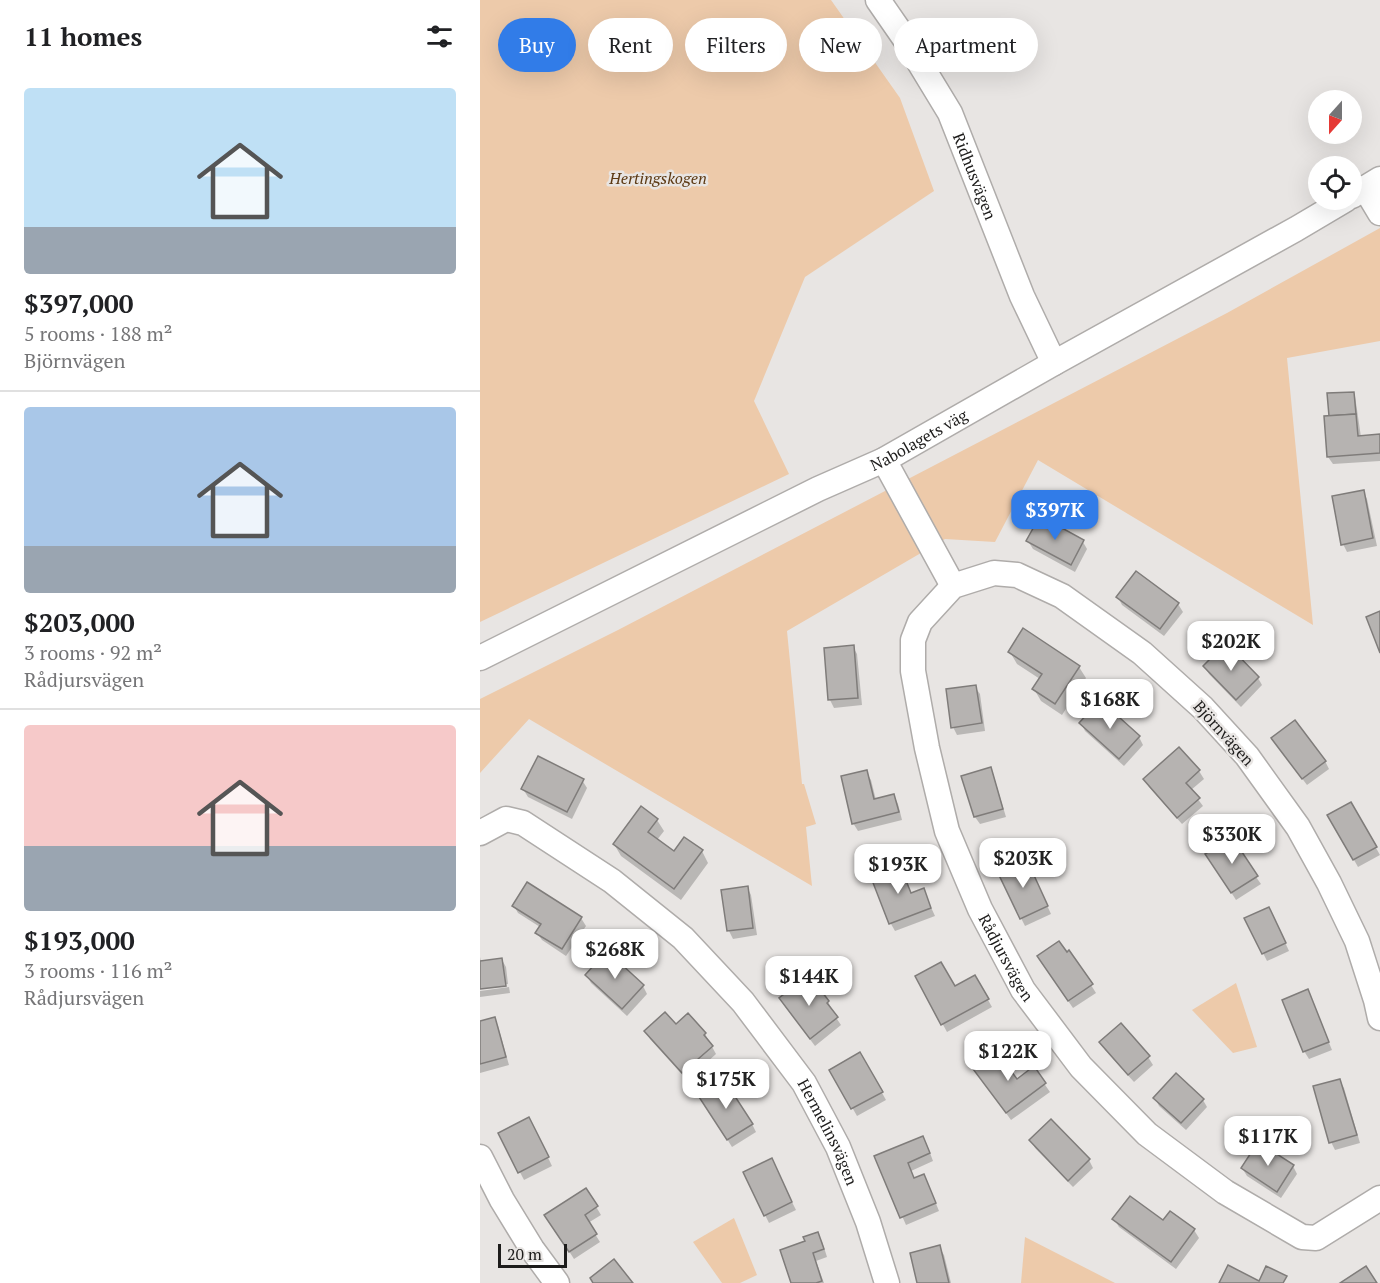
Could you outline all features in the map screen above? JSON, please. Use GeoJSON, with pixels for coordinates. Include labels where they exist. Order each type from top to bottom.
{"type":"FeatureCollection","features":[{"type":"Feature","properties":{"kind":"street","name":"Ridhusvägen"},"geometry":{"type":"LineString","coordinates":[[878,0],[905,39],[950,113],[1022,296],[1054,363]]}},
{"type":"Feature","properties":{"kind":"street"},"geometry":{"type":"LineString","coordinates":[[1362,193],[1380,213]]}},
{"type":"Feature","properties":{"kind":"street","name":"Nabolagets väg"},"geometry":{"type":"LineString","coordinates":[[480,658],[819,489],[884,460],[1328,210]]}},
{"type":"Feature","properties":{"kind":"street"},"geometry":{"type":"LineString","coordinates":[[884,460],[953,586]]}},
{"type":"Feature","properties":{"kind":"street","name":"Björnvägen"},"geometry":{"type":"LineString","coordinates":[[953,586],[994,573],[1017,575],[1062,596],[1142,653],[1203,708],[1247,756],[1298,827],[1357,941],[1380,1018]]}},
{"type":"Feature","properties":{"kind":"street","name":"Rådjursvägen"},"geometry":{"type":"LineString","coordinates":[[953,586],[920,622],[913,640],[913,671],[927,748],[947,831],[980,909],[1023,990],[1081,1067],[1147,1134],[1224,1192],[1302,1237],[1316,1238],[1380,1198]]}},
{"type":"Feature","properties":{"kind":"street","name":"Hermelinsvägen"},"geometry":{"type":"LineString","coordinates":[[480,833],[506,819],[523,823],[612,881],[665,924],[682,938],[743,1002],[804,1083],[838,1147],[868,1222],[887,1283]]}},
{"type":"Feature","properties":{"kind":"street"},"geometry":{"type":"LineString","coordinates":[[480,1157],[531,1249],[557,1283]]}},
{"type":"Feature","properties":{"kind":"green space","name":"Hertingskogen"},"geometry":{"type":"Polygon","coordinates":[[[480,0],[831,0],[844,18],[799,18],[799,72],[882,72],[900,98],[934,191],[805,277],[754,401],[789,474],[480,622],[480,0]]]}},
{"type":"Feature","properties":{"kind":"green space"},"geometry":{"type":"Polygon","coordinates":[[[1380,228],[1380,341],[1287,358],[1313,625],[1038,460],[995,542],[945,539],[787,631],[802,784],[804,784],[816,824],[806,827],[812,886],[529,719],[480,773],[480,699],[618,630],[1227,313],[1380,228]]]}},
{"type":"Feature","properties":{"kind":"green space"},"geometry":{"type":"Polygon","coordinates":[[[1236,983],[1257,1047],[1233,1053],[1192,1010],[1236,983]]]}},
{"type":"Feature","properties":{"kind":"green space"},"geometry":{"type":"Polygon","coordinates":[[[734,1218],[757,1275],[740,1283],[722,1283],[693,1242],[734,1218]]]}},
{"type":"Feature","properties":{"kind":"green space"},"geometry":{"type":"Polygon","coordinates":[[[1025,1237],[1115,1283],[1021,1283],[1025,1237]]]}},
{"type":"Feature","properties":{"kind":"building"},"geometry":{"type":"Polygon","coordinates":[[[1354,392],[1356,414],[1329,416],[1327,393],[1354,392]]]}},
{"type":"Feature","properties":{"kind":"building"},"geometry":{"type":"Polygon","coordinates":[[[1356,414],[1358,436],[1380,434],[1380,453],[1327,457],[1324,416],[1356,414]]]}},
{"type":"Feature","properties":{"kind":"building"},"geometry":{"type":"Polygon","coordinates":[[[1364,490],[1373,538],[1341,545],[1332,496],[1364,490]]]}},
{"type":"Feature","properties":{"kind":"building"},"geometry":{"type":"Polygon","coordinates":[[[1040,516],[1084,540],[1071,565],[1026,541],[1040,516]]]}},
{"type":"Feature","properties":{"kind":"building"},"geometry":{"type":"Polygon","coordinates":[[[1136,571],[1179,603],[1160,629],[1116,597],[1136,571]]]}},
{"type":"Feature","properties":{"kind":"building"},"geometry":{"type":"Polygon","coordinates":[[[1380,611],[1380,653],[1366,617],[1380,611]]]}},
{"type":"Feature","properties":{"kind":"building"},"geometry":{"type":"Polygon","coordinates":[[[1023,628],[1080,666],[1055,704],[1032,689],[1042,674],[1008,652],[1023,628]]]}},
{"type":"Feature","properties":{"kind":"building"},"geometry":{"type":"Polygon","coordinates":[[[1226,643],[1259,677],[1236,700],[1203,666],[1226,643]]]}},
{"type":"Feature","properties":{"kind":"building"},"geometry":{"type":"Polygon","coordinates":[[[854,645],[858,698],[828,700],[824,648],[854,645]]]}},
{"type":"Feature","properties":{"kind":"building"},"geometry":{"type":"Polygon","coordinates":[[[976,685],[982,723],[951,728],[946,689],[976,685]]]}},
{"type":"Feature","properties":{"kind":"building"},"geometry":{"type":"Polygon","coordinates":[[[1100,700],[1140,736],[1119,759],[1079,723],[1100,700]]]}},
{"type":"Feature","properties":{"kind":"building"},"geometry":{"type":"Polygon","coordinates":[[[1295,720],[1326,761],[1302,779],[1271,738],[1295,720]]]}},
{"type":"Feature","properties":{"kind":"building"},"geometry":{"type":"Polygon","coordinates":[[[1179,747],[1200,770],[1186,783],[1200,798],[1177,818],[1143,779],[1179,747]]]}},
{"type":"Feature","properties":{"kind":"building"},"geometry":{"type":"Polygon","coordinates":[[[538,756],[584,779],[567,812],[521,789],[538,756]]]}},
{"type":"Feature","properties":{"kind":"building"},"geometry":{"type":"Polygon","coordinates":[[[991,767],[1003,809],[974,817],[961,776],[991,767]]]}},
{"type":"Feature","properties":{"kind":"building"},"geometry":{"type":"Polygon","coordinates":[[[867,770],[874,799],[894,794],[899,812],[852,824],[841,776],[867,770]]]}},
{"type":"Feature","properties":{"kind":"building"},"geometry":{"type":"Polygon","coordinates":[[[1351,802],[1377,847],[1353,860],[1327,815],[1351,802]]]}},
{"type":"Feature","properties":{"kind":"building"},"geometry":{"type":"Polygon","coordinates":[[[641,806],[658,819],[648,832],[674,851],[684,837],[703,850],[674,889],[613,844],[641,806]]]}},
{"type":"Feature","properties":{"kind":"building"},"geometry":{"type":"Polygon","coordinates":[[[1232,837],[1258,876],[1231,893],[1205,854],[1232,837]]]}},
{"type":"Feature","properties":{"kind":"building"},"geometry":{"type":"Polygon","coordinates":[[[1027,860],[1048,906],[1020,919],[998,873],[1027,860]]]}},
{"type":"Feature","properties":{"kind":"building"},"geometry":{"type":"Polygon","coordinates":[[[899,863],[911,893],[924,888],[931,908],[889,924],[870,875],[899,863]]]}},
{"type":"Feature","properties":{"kind":"building"},"geometry":{"type":"Polygon","coordinates":[[[527,882],[582,917],[562,949],[535,933],[541,924],[512,906],[527,882]]]}},
{"type":"Feature","properties":{"kind":"building"},"geometry":{"type":"Polygon","coordinates":[[[748,886],[753,928],[727,931],[721,890],[748,886]]]}},
{"type":"Feature","properties":{"kind":"building"},"geometry":{"type":"Polygon","coordinates":[[[1269,907],[1286,943],[1262,954],[1244,918],[1269,907]]]}},
{"type":"Feature","properties":{"kind":"building"},"geometry":{"type":"Polygon","coordinates":[[[1059,941],[1067,952],[1069,950],[1093,984],[1068,1001],[1037,956],[1059,941]]]}},
{"type":"Feature","properties":{"kind":"building"},"geometry":{"type":"Polygon","coordinates":[[[607,951],[644,985],[622,1009],[585,975],[607,951]]]}},
{"type":"Feature","properties":{"kind":"building"},"geometry":{"type":"Polygon","coordinates":[[[502,958],[506,986],[480,989],[480,961],[502,958]]]}},
{"type":"Feature","properties":{"kind":"building"},"geometry":{"type":"Polygon","coordinates":[[[941,962],[955,986],[975,975],[989,999],[941,1025],[915,976],[941,962]]]}},
{"type":"Feature","properties":{"kind":"building"},"geometry":{"type":"Polygon","coordinates":[[[809,975],[838,1017],[810,1039],[779,998],[809,975]]]}},
{"type":"Feature","properties":{"kind":"building"},"geometry":{"type":"Polygon","coordinates":[[[1308,989],[1329,1042],[1303,1052],[1282,1000],[1308,989]]]}},
{"type":"Feature","properties":{"kind":"building"},"geometry":{"type":"Polygon","coordinates":[[[665,1012],[676,1024],[688,1013],[706,1033],[704,1035],[713,1046],[682,1073],[644,1031],[665,1012]]]}},
{"type":"Feature","properties":{"kind":"building"},"geometry":{"type":"Polygon","coordinates":[[[495,1017],[506,1057],[480,1064],[480,1021],[495,1017]]]}},
{"type":"Feature","properties":{"kind":"building"},"geometry":{"type":"Polygon","coordinates":[[[1121,1023],[1150,1056],[1128,1075],[1099,1042],[1121,1023]]]}},
{"type":"Feature","properties":{"kind":"building"},"geometry":{"type":"Polygon","coordinates":[[[860,1052],[883,1092],[851,1109],[829,1070],[860,1052]]]}},
{"type":"Feature","properties":{"kind":"building"},"geometry":{"type":"Polygon","coordinates":[[[997,1052],[1017,1079],[1034,1066],[1046,1083],[1006,1113],[973,1069],[997,1052]]]}},
{"type":"Feature","properties":{"kind":"building"},"geometry":{"type":"Polygon","coordinates":[[[1176,1073],[1204,1099],[1181,1123],[1153,1098],[1176,1073]]]}},
{"type":"Feature","properties":{"kind":"building"},"geometry":{"type":"Polygon","coordinates":[[[1340,1079],[1357,1135],[1329,1143],[1313,1086],[1340,1079]]]}},
{"type":"Feature","properties":{"kind":"building"},"geometry":{"type":"Polygon","coordinates":[[[725,1081],[753,1124],[727,1140],[699,1097],[725,1081]]]}},
{"type":"Feature","properties":{"kind":"building"},"geometry":{"type":"Polygon","coordinates":[[[529,1117],[549,1157],[518,1173],[498,1133],[529,1117]]]}},
{"type":"Feature","properties":{"kind":"building"},"geometry":{"type":"Polygon","coordinates":[[[1051,1119],[1090,1159],[1068,1181],[1029,1140],[1051,1119]]]}},
{"type":"Feature","properties":{"kind":"building"},"geometry":{"type":"Polygon","coordinates":[[[923,1136],[930,1153],[908,1163],[914,1178],[924,1174],[936,1203],[900,1218],[874,1156],[923,1136]]]}},
{"type":"Feature","properties":{"kind":"building"},"geometry":{"type":"Polygon","coordinates":[[[1258,1142],[1294,1165],[1277,1192],[1241,1168],[1258,1142]]]}},
{"type":"Feature","properties":{"kind":"building"},"geometry":{"type":"Polygon","coordinates":[[[772,1158],[792,1202],[764,1216],[743,1172],[772,1158]]]}},
{"type":"Feature","properties":{"kind":"building"},"geometry":{"type":"Polygon","coordinates":[[[586,1188],[598,1206],[585,1215],[597,1234],[569,1252],[544,1215],[586,1188]]]}},
{"type":"Feature","properties":{"kind":"building"},"geometry":{"type":"Polygon","coordinates":[[[1130,1196],[1163,1220],[1170,1211],[1195,1229],[1171,1262],[1112,1219],[1130,1196]]]}},
{"type":"Feature","properties":{"kind":"building"},"geometry":{"type":"Polygon","coordinates":[[[818,1232],[824,1249],[813,1253],[822,1281],[791,1283],[780,1250],[805,1241],[803,1237],[818,1232]]]}},
{"type":"Feature","properties":{"kind":"building"},"geometry":{"type":"Polygon","coordinates":[[[940,1245],[949,1283],[917,1283],[910,1253],[940,1245]]]}},
{"type":"Feature","properties":{"kind":"building"},"geometry":{"type":"Polygon","coordinates":[[[614,1259],[633,1283],[593,1283],[590,1278],[614,1259]]]}},
{"type":"Feature","properties":{"kind":"building"},"geometry":{"type":"Polygon","coordinates":[[[1228,1265],[1259,1281],[1266,1266],[1287,1276],[1283,1283],[1219,1283],[1228,1265]]]}},
{"type":"Feature","properties":{"kind":"building"},"geometry":{"type":"Polygon","coordinates":[[[1366,1266],[1377,1283],[1340,1283],[1366,1266]]]}}]}
